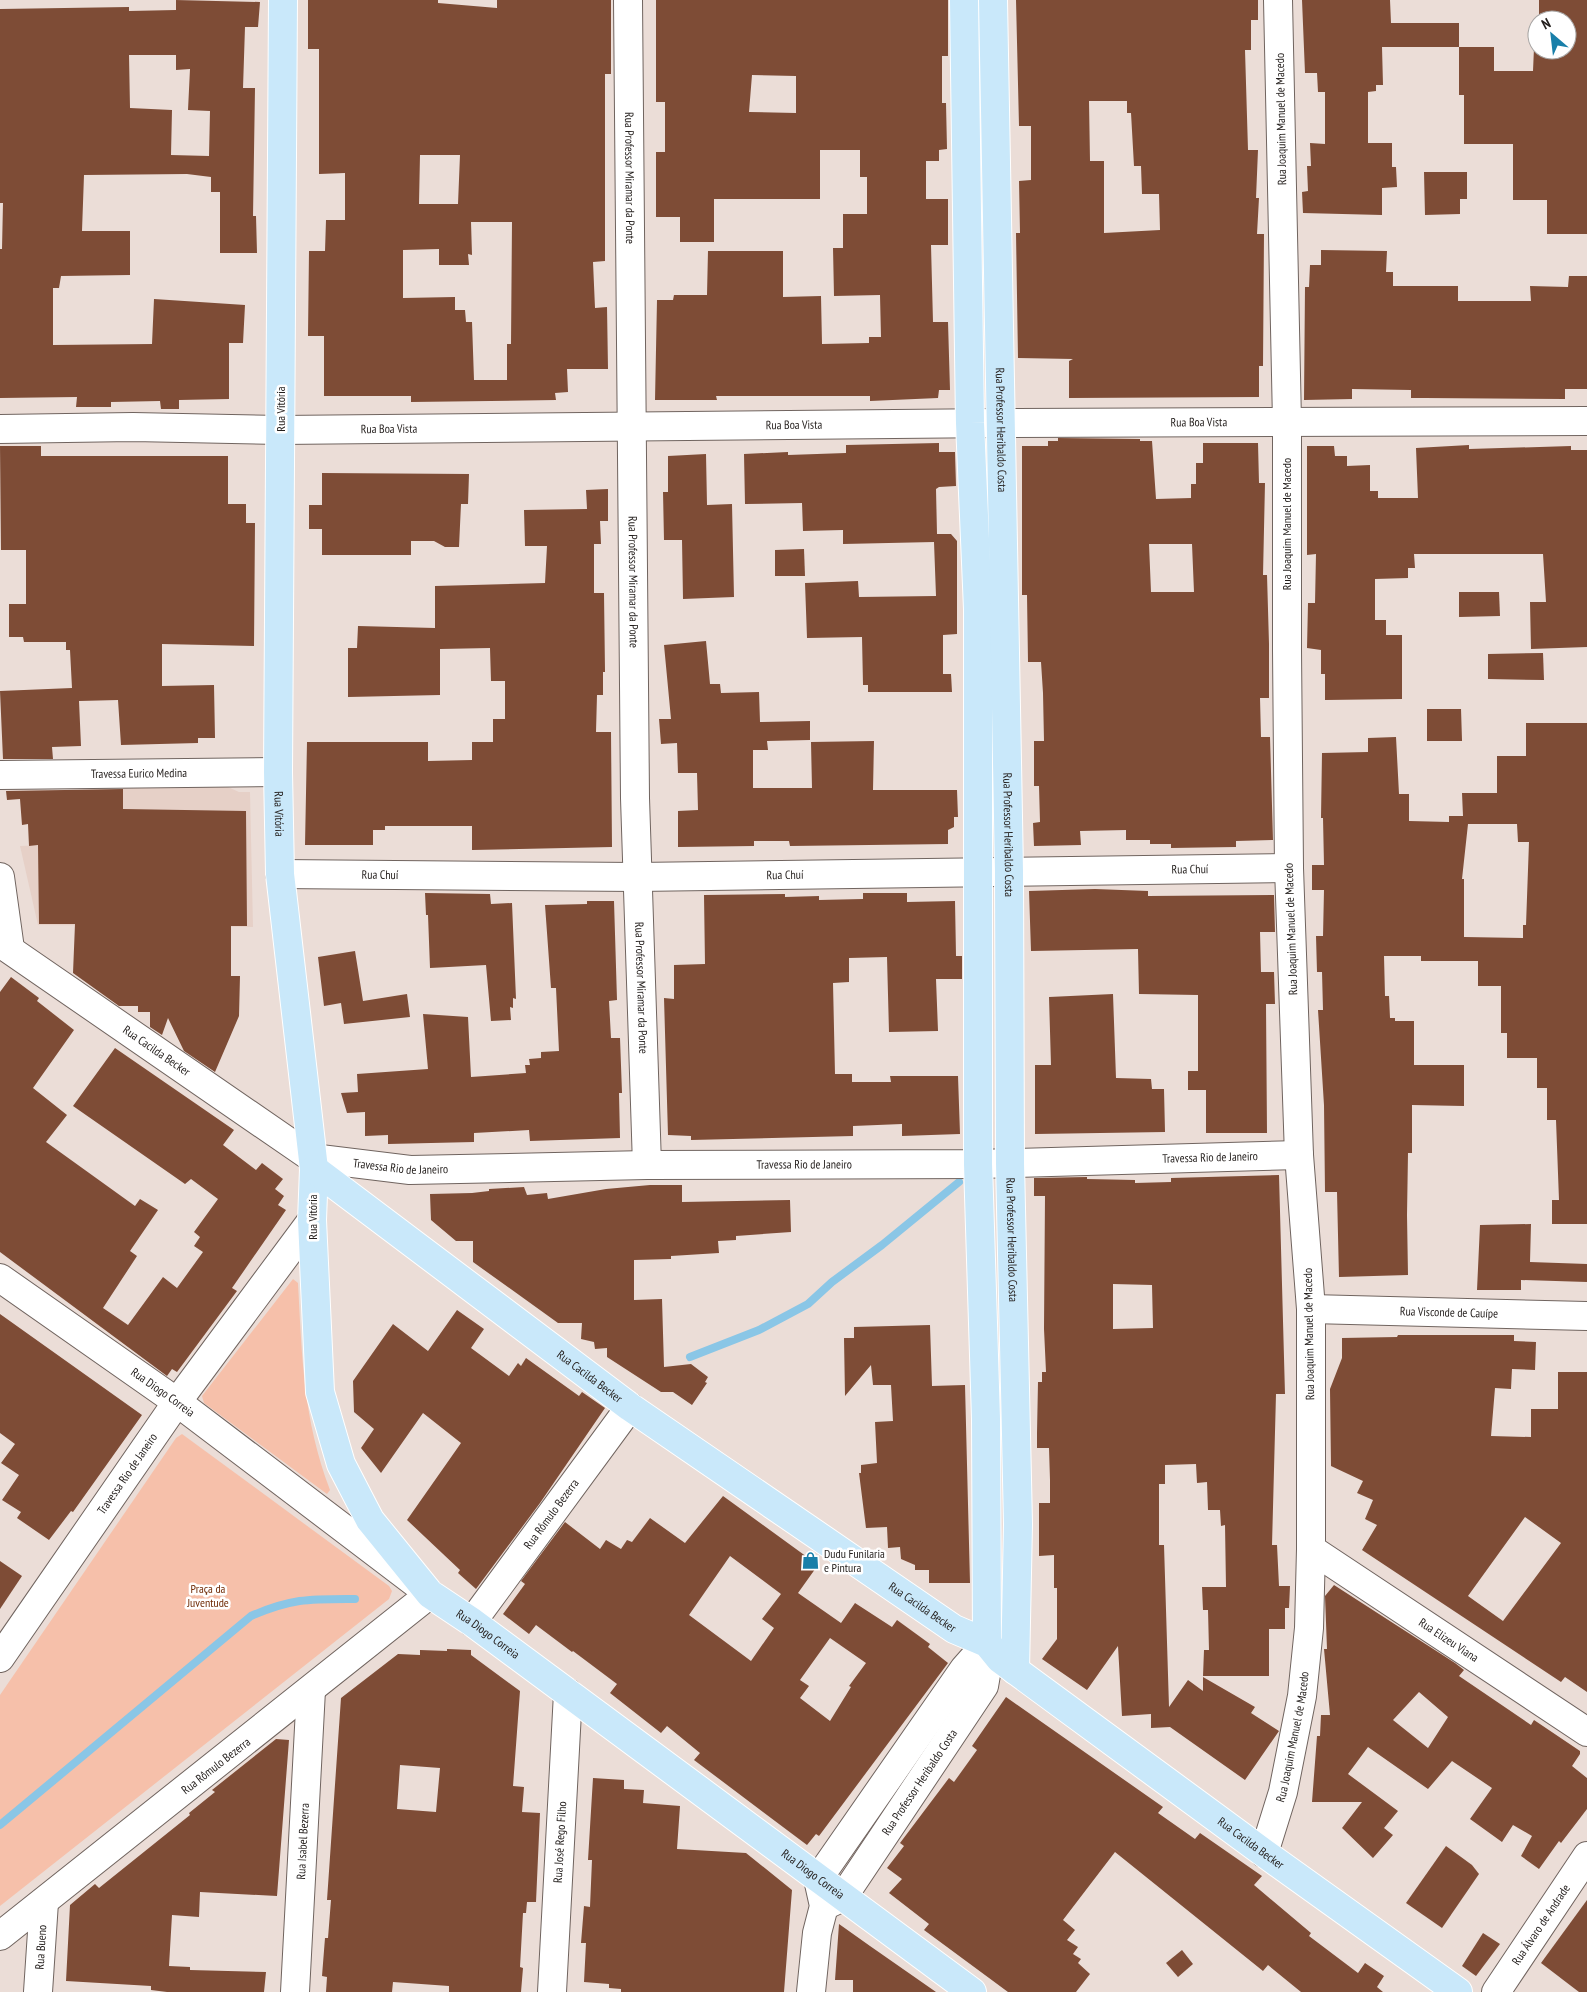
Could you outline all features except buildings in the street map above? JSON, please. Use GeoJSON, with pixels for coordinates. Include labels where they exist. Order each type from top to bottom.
{"type":"FeatureCollection","features":[{"type":"Feature","properties":{"kind":"main road","name":"Rua Vitória"},"geometry":{"type":"LineString","coordinates":[[283,0],[278,772],[280,874],[313,1164],[312,1220],[320,1392],[341,1464],[370,1520],[430,1594]]}},
{"type":"Feature","properties":{"kind":"main road","name":"Rua Professor Heribaldo Costa"},"geometry":{"type":"LineString","coordinates":[[964,0],[970,423],[978,610],[976,873],[978,1164],[986,1419],[987,1643]]}},
{"type":"Feature","properties":{"kind":"main road","name":"Rua Professor Heribaldo Costa"},"geometry":{"type":"LineString","coordinates":[[993,0],[1010,871],[1010,1163],[1018,1524],[1015,1670]]}},
{"type":"Feature","properties":{"kind":"main road","name":"Rua Cacilda Becker"},"geometry":{"type":"LineString","coordinates":[[313,1164],[630,1407],[954,1629],[987,1643],[1000,1659],[1264,1853],[1458,1992]]}},
{"type":"Feature","properties":{"kind":"main road","name":"Rua Diogo Correia"},"geometry":{"type":"LineString","coordinates":[[430,1594],[472,1622],[818,1879],[833,1902],[972,1992]]}},
{"type":"Feature","properties":{"kind":"street","name":"Rua Professor Miramar da Ponte"},"geometry":{"type":"LineString","coordinates":[[628,0],[634,428],[637,876],[647,1165]]}},
{"type":"Feature","properties":{"kind":"street","name":"Rua Joaquim Manuel de Macedo"},"geometry":{"type":"LineString","coordinates":[[1264,1853],[1283,1792],[1302,1696],[1308,1628],[1311,1549],[1311,1309],[1299,1155],[1289,868],[1286,650],[1288,422],[1278,0]]}},
{"type":"Feature","properties":{"kind":"street","name":"Rua Boa Vista"},"geometry":{"type":"LineString","coordinates":[[0,429],[133,427],[280,430],[634,428],[970,423],[1587,421]]}},
{"type":"Feature","properties":{"kind":"street","name":"Travessa Eurico Medina"},"geometry":{"type":"LineString","coordinates":[[0,775],[278,772]]}},
{"type":"Feature","properties":{"kind":"street","name":"Rua Chuí"},"geometry":{"type":"LineString","coordinates":[[280,874],[637,876],[1289,868]]}},
{"type":"Feature","properties":{"kind":"street"},"geometry":{"type":"LineString","coordinates":[[0,877],[5,946]]}},
{"type":"Feature","properties":{"kind":"street","name":"Rua Cacilda Becker"},"geometry":{"type":"LineString","coordinates":[[5,946],[313,1164]]}},
{"type":"Feature","properties":{"kind":"street","name":"Travessa Rio de Janeiro"},"geometry":{"type":"LineString","coordinates":[[313,1164],[410,1170],[647,1165],[978,1164],[1299,1155]]}},
{"type":"Feature","properties":{"kind":"street","name":"Travessa Rio de Janeiro"},"geometry":{"type":"LineString","coordinates":[[4,1644],[176,1402],[312,1220]]}},
{"type":"Feature","properties":{"kind":"street","name":"Rua Diogo Correia"},"geometry":{"type":"LineString","coordinates":[[0,1278],[176,1402],[430,1594]]}},
{"type":"Feature","properties":{"kind":"street","name":"Rua Visconde de Cauípe"},"geometry":{"type":"LineString","coordinates":[[1311,1309],[1587,1316]]}},
{"type":"Feature","properties":{"kind":"street","name":"Rua Rômulo Bezerra"},"geometry":{"type":"LineString","coordinates":[[472,1622],[630,1407]]}},
{"type":"Feature","properties":{"kind":"street","name":"Rua Elizeu Viana"},"geometry":{"type":"LineString","coordinates":[[1311,1549],[1587,1732]]}},
{"type":"Feature","properties":{"kind":"street","name":"Rua Rômulo Bezerra"},"geometry":{"type":"LineString","coordinates":[[0,1936],[312,1690],[430,1594]]}},
{"type":"Feature","properties":{"kind":"street"},"geometry":{"type":"LineString","coordinates":[[818,1879],[964,1670],[987,1643]]}},
{"type":"Feature","properties":{"kind":"street","name":"Rua Professor Heribaldo Costa"},"geometry":{"type":"LineString","coordinates":[[811,1992],[817,1933],[833,1902],[984,1686],[988,1663],[987,1643]]}},
{"type":"Feature","properties":{"kind":"street","name":"Rua Isabel Bezerra"},"geometry":{"type":"LineString","coordinates":[[295,1992],[312,1690]]}},
{"type":"Feature","properties":{"kind":"street","name":"Rua José Rego Filho"},"geometry":{"type":"LineString","coordinates":[[552,1992],[568,1693]]}},
{"type":"Feature","properties":{"kind":"street","name":"Rua Álvaro de Andrade"},"geometry":{"type":"LineString","coordinates":[[1496,1992],[1587,1856]]}},
{"type":"Feature","properties":{"kind":"street","name":"Rua Bueno"},"geometry":{"type":"LineString","coordinates":[[38,1992],[44,1902]]}},
{"type":"Feature","properties":{"kind":"shaded area"},"geometry":{"type":"Polygon","coordinates":[[[123,786],[228,787],[239,792],[250,792],[253,927],[38,925],[20,846],[123,842],[123,786]]]}},
{"type":"Feature","properties":{"kind":"green space"},"geometry":{"type":"Polygon","coordinates":[[[293,1279],[298,1283],[305,1388],[314,1438],[330,1490],[327,1494],[204,1403],[202,1396],[293,1279]]]}},
{"type":"Feature","properties":{"kind":"green space","name":"Praça da Juventude"},"geometry":{"type":"Polygon","coordinates":[[[182,1434],[389,1586],[392,1591],[389,1599],[0,1906],[0,1695],[176,1438],[182,1434]]]}},
{"type":"Feature","properties":{"kind":"waterway"},"geometry":{"type":"LineString","coordinates":[[690,1357],[759,1330],[808,1304],[832,1282],[882,1245],[959,1182]]}},
{"type":"Feature","properties":{"kind":"waterway"},"geometry":{"type":"LineString","coordinates":[[0,1825],[251,1616],[279,1606],[302,1601],[355,1599]]}},
{"type":"Feature","properties":{"kind":"place","name":"Dudu Funilaria e Pintura"},"geometry":{"type":"Point","coordinates":[810,1561]}}]}
